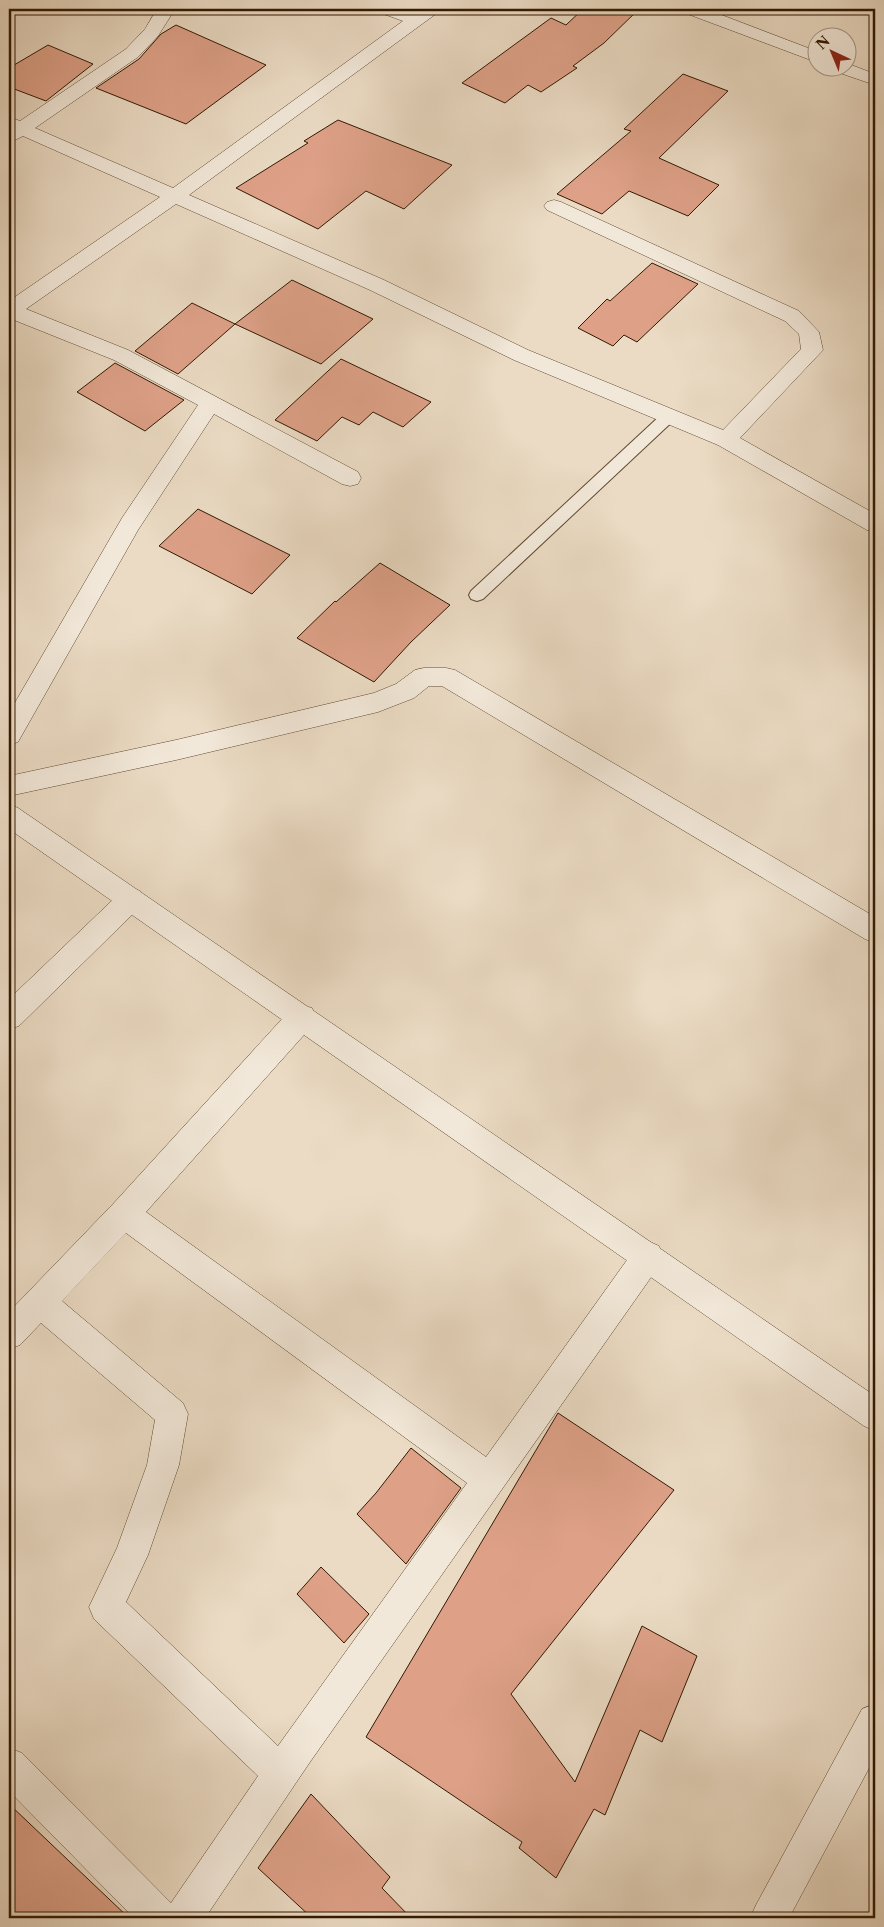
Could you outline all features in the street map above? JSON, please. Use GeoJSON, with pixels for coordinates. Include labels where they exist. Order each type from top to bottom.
{"type":"FeatureCollection","features":[{"type":"Feature","properties":{"kind":"street"},"geometry":{"type":"LineString","coordinates":[[13,130],[132,53],[152,32],[166,9]]}},
{"type":"Feature","properties":{"kind":"street"},"geometry":{"type":"LineString","coordinates":[[387,9],[423,14]]}},
{"type":"Feature","properties":{"kind":"street"},"geometry":{"type":"LineString","coordinates":[[691,9],[806,53]]}},
{"type":"Feature","properties":{"kind":"street"},"geometry":{"type":"LineString","coordinates":[[10,310],[173,197],[423,14]]}},
{"type":"Feature","properties":{"kind":"street"},"geometry":{"type":"LineString","coordinates":[[856,73],[875,80]]}},
{"type":"Feature","properties":{"kind":"street"},"geometry":{"type":"LineString","coordinates":[[13,130],[377,285],[521,355],[726,440],[875,524]]}},
{"type":"Feature","properties":{"kind":"street"},"geometry":{"type":"LineString","coordinates":[[554,206],[792,316],[809,332],[812,350],[726,440]]}},
{"type":"Feature","properties":{"kind":"street"},"geometry":{"type":"LineString","coordinates":[[10,310],[121,355],[350,478]]}},
{"type":"Feature","properties":{"kind":"street"},"geometry":{"type":"LineString","coordinates":[[9,735],[111,558],[184,440],[211,403]]}},
{"type":"Feature","properties":{"kind":"street"},"geometry":{"type":"LineString","coordinates":[[9,786],[176,750],[378,702],[405,691],[424,677],[446,677],[875,931]]}},
{"type":"Feature","properties":{"kind":"street"},"geometry":{"type":"LineString","coordinates":[[9,815],[875,1414]]}},
{"type":"Feature","properties":{"kind":"street"},"geometry":{"type":"LineString","coordinates":[[9,1017],[131,898]]}},
{"type":"Feature","properties":{"kind":"street"},"geometry":{"type":"LineString","coordinates":[[9,1334],[124,1214],[302,1017]]}},
{"type":"Feature","properties":{"kind":"street"},"geometry":{"type":"LineString","coordinates":[[124,1214],[488,1479]]}},
{"type":"Feature","properties":{"kind":"street"},"geometry":{"type":"LineString","coordinates":[[183,1918],[280,1772],[648,1256]]}},
{"type":"Feature","properties":{"kind":"street"},"geometry":{"type":"LineString","coordinates":[[39,1302],[172,1414],[163,1465],[131,1555],[106,1607],[280,1772]]}},
{"type":"Feature","properties":{"kind":"street"},"geometry":{"type":"LineString","coordinates":[[768,1918],[875,1722]]}},
{"type":"Feature","properties":{"kind":"street"},"geometry":{"type":"LineString","coordinates":[[9,1766],[160,1918]]}},
{"type":"Feature","properties":{"kind":"lane"},"geometry":{"type":"LineString","coordinates":[[477,595],[668,417]]}},
{"type":"Feature","properties":{"kind":"building"},"geometry":{"type":"Polygon","coordinates":[[[583,9],[639,9],[604,43],[573,66],[577,68],[541,92],[528,85],[505,103],[462,83],[551,18],[566,25],[583,9]]]}},
{"type":"Feature","properties":{"kind":"building"},"geometry":{"type":"Polygon","coordinates":[[[176,25],[266,65],[186,124],[96,88],[139,59],[161,34],[176,25]]]}},
{"type":"Feature","properties":{"kind":"building"},"geometry":{"type":"Polygon","coordinates":[[[48,45],[93,64],[46,101],[9,87],[9,68],[48,45]]]}},
{"type":"Feature","properties":{"kind":"building"},"geometry":{"type":"Polygon","coordinates":[[[683,74],[728,91],[659,158],[719,185],[688,216],[629,191],[602,214],[557,194],[631,131],[624,129],[683,74]]]}},
{"type":"Feature","properties":{"kind":"building"},"geometry":{"type":"Polygon","coordinates":[[[338,120],[452,165],[404,209],[366,191],[318,229],[236,188],[308,143],[304,141],[338,120]]]}},
{"type":"Feature","properties":{"kind":"building"},"geometry":{"type":"Polygon","coordinates":[[[652,263],[698,284],[637,342],[624,335],[613,346],[578,328],[607,299],[610,301],[652,263]]]}},
{"type":"Feature","properties":{"kind":"building"},"geometry":{"type":"Polygon","coordinates":[[[292,280],[373,319],[321,364],[235,324],[292,280]]]}},
{"type":"Feature","properties":{"kind":"building"},"geometry":{"type":"Polygon","coordinates":[[[192,303],[235,324],[178,374],[135,351],[192,303]]]}},
{"type":"Feature","properties":{"kind":"building"},"geometry":{"type":"Polygon","coordinates":[[[341,359],[431,402],[403,427],[373,412],[359,425],[342,417],[317,441],[275,420],[341,359]]]}},
{"type":"Feature","properties":{"kind":"building"},"geometry":{"type":"Polygon","coordinates":[[[115,363],[184,400],[145,431],[77,392],[115,363]]]}},
{"type":"Feature","properties":{"kind":"building"},"geometry":{"type":"Polygon","coordinates":[[[198,509],[290,555],[252,594],[159,546],[198,509]]]}},
{"type":"Feature","properties":{"kind":"building"},"geometry":{"type":"Polygon","coordinates":[[[380,563],[450,605],[411,642],[374,682],[297,638],[335,601],[380,563]]]}},
{"type":"Feature","properties":{"kind":"building"},"geometry":{"type":"Polygon","coordinates":[[[558,1413],[674,1490],[511,1694],[575,1782],[642,1626],[697,1656],[662,1742],[640,1730],[605,1815],[594,1809],[556,1878],[519,1848],[522,1842],[366,1737],[558,1413]]]}},
{"type":"Feature","properties":{"kind":"building"},"geometry":{"type":"Polygon","coordinates":[[[411,1448],[461,1488],[406,1564],[357,1514],[411,1448]]]}},
{"type":"Feature","properties":{"kind":"building"},"geometry":{"type":"Polygon","coordinates":[[[321,1567],[369,1614],[344,1643],[297,1594],[321,1567]]]}},
{"type":"Feature","properties":{"kind":"building"},"geometry":{"type":"Polygon","coordinates":[[[311,1794],[390,1877],[382,1888],[411,1918],[312,1918],[258,1868],[311,1794]]]}},
{"type":"Feature","properties":{"kind":"building"},"geometry":{"type":"Polygon","coordinates":[[[9,1804],[129,1918],[9,1918],[9,1804]]]}}]}
